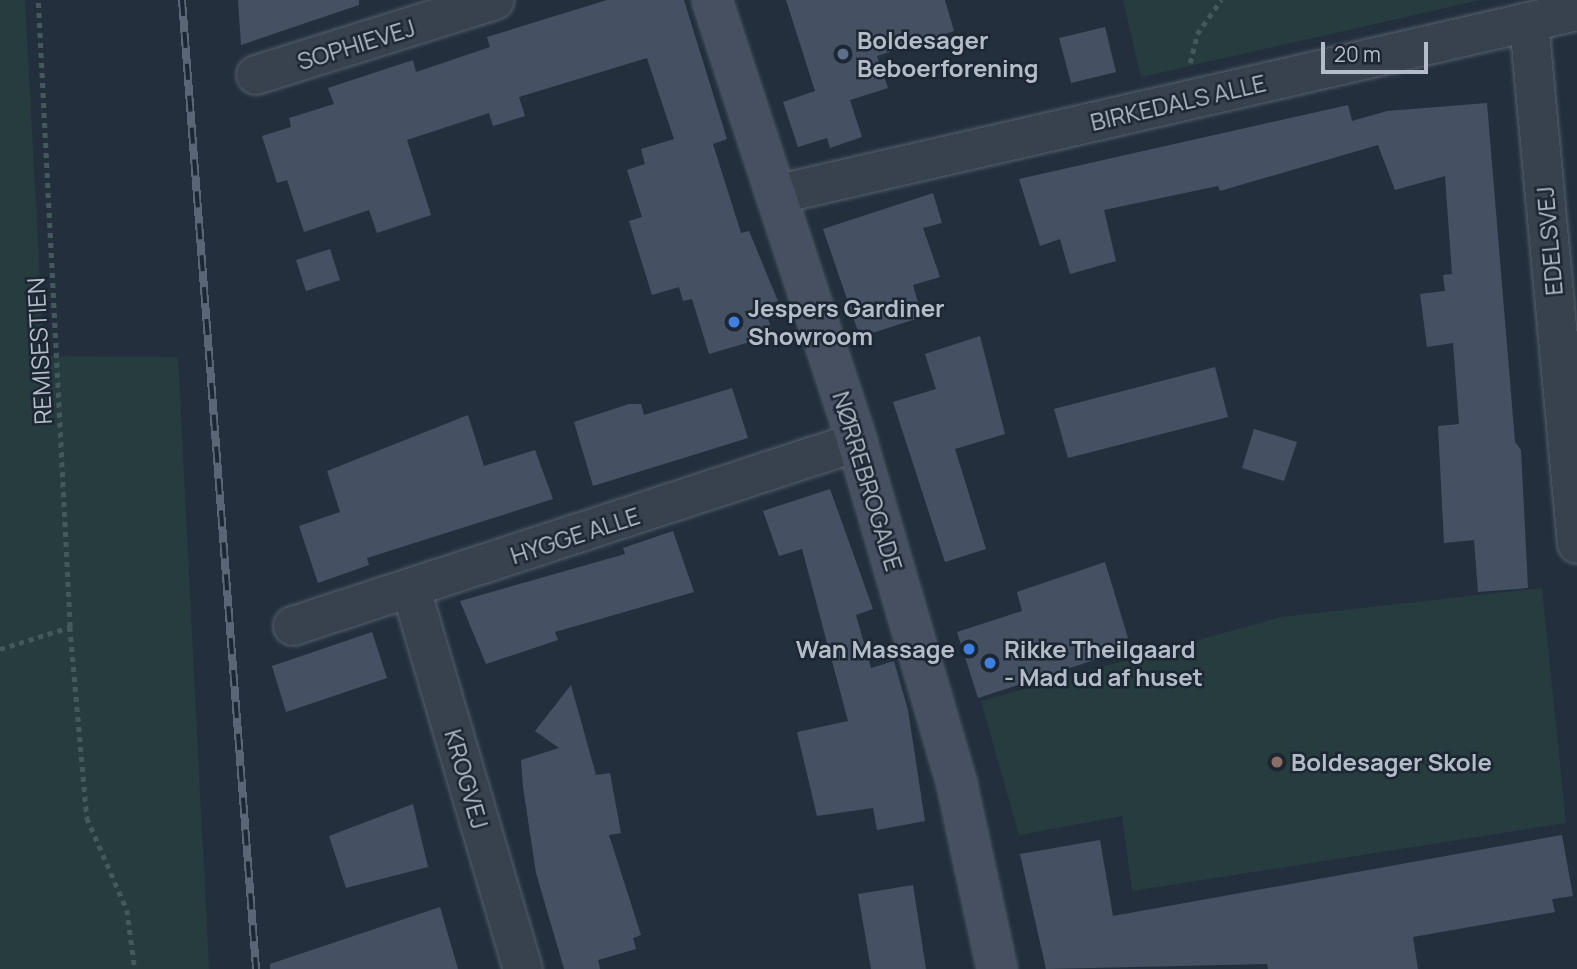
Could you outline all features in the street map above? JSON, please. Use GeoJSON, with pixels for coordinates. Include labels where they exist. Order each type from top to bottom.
{"type":"FeatureCollection","features":[{"type":"Feature","properties":{"kind":"street","name":"SOPHIEVEJ"},"geometry":{"type":"LineString","coordinates":[[256,75],[495,0]]}},
{"type":"Feature","properties":{"kind":"street","name":"NØRREBROGADE"},"geometry":{"type":"LineString","coordinates":[[712,0],[779,194],[857,442],[957,785],[996,969]]}},
{"type":"Feature","properties":{"kind":"street","name":"BIRKEDALS ALLE"},"geometry":{"type":"LineString","coordinates":[[779,194],[1577,11]]}},
{"type":"Feature","properties":{"kind":"street","name":"EDELSVEJ"},"geometry":{"type":"LineString","coordinates":[[1529,22],[1577,544]]}},
{"type":"Feature","properties":{"kind":"street","name":"HYGGE ALLE"},"geometry":{"type":"LineString","coordinates":[[293,626],[857,442]]}},
{"type":"Feature","properties":{"kind":"street","name":"KROGVEJ"},"geometry":{"type":"LineString","coordinates":[[411,589],[523,969]]}},
{"type":"Feature","properties":{"kind":"path","name":"REMISESTIEN"},"geometry":{"type":"LineString","coordinates":[[38,0],[70,627],[87,818],[127,909],[135,969]]}},
{"type":"Feature","properties":{"kind":"path"},"geometry":{"type":"LineString","coordinates":[[1193,99],[1189,60],[1197,34],[1221,0]]}},
{"type":"Feature","properties":{"kind":"path"},"geometry":{"type":"LineString","coordinates":[[0,649],[70,627]]}},
{"type":"Feature","properties":{"kind":"green space"},"geometry":{"type":"Polygon","coordinates":[[[0,0],[25,0],[44,356],[178,357],[209,969],[0,969],[0,0]]]}},
{"type":"Feature","properties":{"kind":"green space"},"geometry":{"type":"Polygon","coordinates":[[[1123,0],[1481,0],[1141,77],[1123,0]]]}},
{"type":"Feature","properties":{"kind":"green space","name":"Boldesager Skole"},"geometry":{"type":"Polygon","coordinates":[[[1542,588],[1566,823],[1132,891],[1122,816],[1019,835],[981,701],[1281,617],[1542,588]]]}},
{"type":"Feature","properties":{"kind":"building"},"geometry":{"type":"Polygon","coordinates":[[[238,0],[359,0],[359,5],[241,45],[238,0]]]}},
{"type":"Feature","properties":{"kind":"building"},"geometry":{"type":"Polygon","coordinates":[[[607,0],[684,0],[727,139],[713,144],[741,233],[749,231],[778,301],[764,305],[773,335],[709,354],[692,299],[683,301],[679,287],[652,295],[629,221],[642,217],[627,170],[645,164],[641,149],[674,139],[647,58],[519,97],[525,116],[493,126],[489,113],[407,140],[431,215],[377,233],[369,210],[304,232],[287,180],[277,183],[262,136],[291,127],[289,118],[334,104],[328,88],[413,60],[416,72],[490,47],[487,37],[607,0]]]}},
{"type":"Feature","properties":{"kind":"building"},"geometry":{"type":"Polygon","coordinates":[[[786,0],[945,0],[954,31],[877,56],[888,88],[850,100],[862,137],[830,148],[827,138],[798,147],[783,102],[815,91],[786,0]]]}},
{"type":"Feature","properties":{"kind":"building"},"geometry":{"type":"Polygon","coordinates":[[[1105,27],[1116,72],[1071,83],[1059,38],[1105,27]]]}},
{"type":"Feature","properties":{"kind":"building"},"geometry":{"type":"Polygon","coordinates":[[[1487,103],[1515,442],[1521,450],[1528,588],[1478,592],[1474,540],[1444,543],[1438,426],[1459,424],[1453,343],[1427,347],[1420,294],[1445,291],[1443,275],[1452,274],[1445,176],[1395,190],[1378,145],[1220,191],[1218,186],[1104,210],[1116,261],[1070,274],[1060,239],[1040,246],[1019,179],[1348,105],[1352,121],[1387,111],[1487,103]]]}},
{"type":"Feature","properties":{"kind":"building"},"geometry":{"type":"Polygon","coordinates":[[[933,193],[942,223],[923,228],[940,277],[913,285],[922,317],[860,337],[823,229],[933,193]]]}},
{"type":"Feature","properties":{"kind":"building"},"geometry":{"type":"Polygon","coordinates":[[[330,249],[340,280],[306,291],[296,260],[330,249]]]}},
{"type":"Feature","properties":{"kind":"building"},"geometry":{"type":"Polygon","coordinates":[[[980,336],[1005,434],[955,449],[986,549],[945,562],[893,402],[936,389],[925,354],[980,336]]]}},
{"type":"Feature","properties":{"kind":"building"},"geometry":{"type":"Polygon","coordinates":[[[1215,367],[1228,417],[1068,458],[1054,409],[1215,367]]]}},
{"type":"Feature","properties":{"kind":"building"},"geometry":{"type":"Polygon","coordinates":[[[732,388],[748,438],[593,486],[574,422],[629,404],[641,404],[644,415],[732,388]]]}},
{"type":"Feature","properties":{"kind":"building"},"geometry":{"type":"Polygon","coordinates":[[[468,415],[484,466],[535,450],[553,499],[367,558],[369,565],[318,583],[299,526],[340,512],[327,471],[468,415]]]}},
{"type":"Feature","properties":{"kind":"building"},"geometry":{"type":"Polygon","coordinates":[[[1254,429],[1297,442],[1284,481],[1242,468],[1254,429]]]}},
{"type":"Feature","properties":{"kind":"building"},"geometry":{"type":"Polygon","coordinates":[[[830,489],[873,609],[856,615],[871,668],[894,661],[908,710],[925,821],[877,830],[873,808],[817,816],[797,732],[848,721],[802,549],[779,556],[763,511],[830,489]]]}},
{"type":"Feature","properties":{"kind":"building"},"geometry":{"type":"Polygon","coordinates":[[[673,531],[694,592],[555,632],[558,640],[486,664],[460,601],[625,554],[623,548],[673,531]]]}},
{"type":"Feature","properties":{"kind":"building"},"geometry":{"type":"Polygon","coordinates":[[[1105,562],[1131,648],[978,698],[957,632],[1022,611],[1017,592],[1105,562]]]}},
{"type":"Feature","properties":{"kind":"building"},"geometry":{"type":"Polygon","coordinates":[[[372,632],[387,678],[286,712],[272,666],[372,632]]]}},
{"type":"Feature","properties":{"kind":"building"},"geometry":{"type":"Polygon","coordinates":[[[571,685],[596,775],[610,773],[621,833],[609,835],[641,935],[633,938],[636,949],[598,960],[600,969],[564,969],[536,873],[523,787],[521,760],[559,748],[535,731],[571,685]]]}},
{"type":"Feature","properties":{"kind":"building"},"geometry":{"type":"Polygon","coordinates":[[[413,804],[428,867],[346,888],[329,836],[413,804]]]}},
{"type":"Feature","properties":{"kind":"building"},"geometry":{"type":"Polygon","coordinates":[[[1562,835],[1573,896],[1552,899],[1555,912],[1413,937],[1418,969],[1268,969],[1267,964],[1046,969],[1020,854],[1100,840],[1113,916],[1562,835]]]}},
{"type":"Feature","properties":{"kind":"building"},"geometry":{"type":"Polygon","coordinates":[[[913,885],[926,969],[871,969],[858,894],[913,885]]]}},
{"type":"Feature","properties":{"kind":"building"},"geometry":{"type":"Polygon","coordinates":[[[440,907],[458,969],[270,969],[270,964],[440,907]]]}},
{"type":"Feature","properties":{"kind":"railway"},"geometry":{"type":"LineString","coordinates":[[182,0],[256,969]]}},
{"type":"Feature","properties":{"kind":"place","name":"Boldesager Beboerforening"},"geometry":{"type":"Point","coordinates":[843,54]}},
{"type":"Feature","properties":{"kind":"place","name":"Jespers Gardiner Showroom"},"geometry":{"type":"Point","coordinates":[734,322]}},
{"type":"Feature","properties":{"kind":"place","name":"Wan Massage"},"geometry":{"type":"Point","coordinates":[969,649]}},
{"type":"Feature","properties":{"kind":"place","name":"Rikke Theilgaard - Mad ud af huset"},"geometry":{"type":"Point","coordinates":[990,663]}},
{"type":"Feature","properties":{"kind":"place","name":"Boldesager Skole"},"geometry":{"type":"Point","coordinates":[1277,762]}}]}
